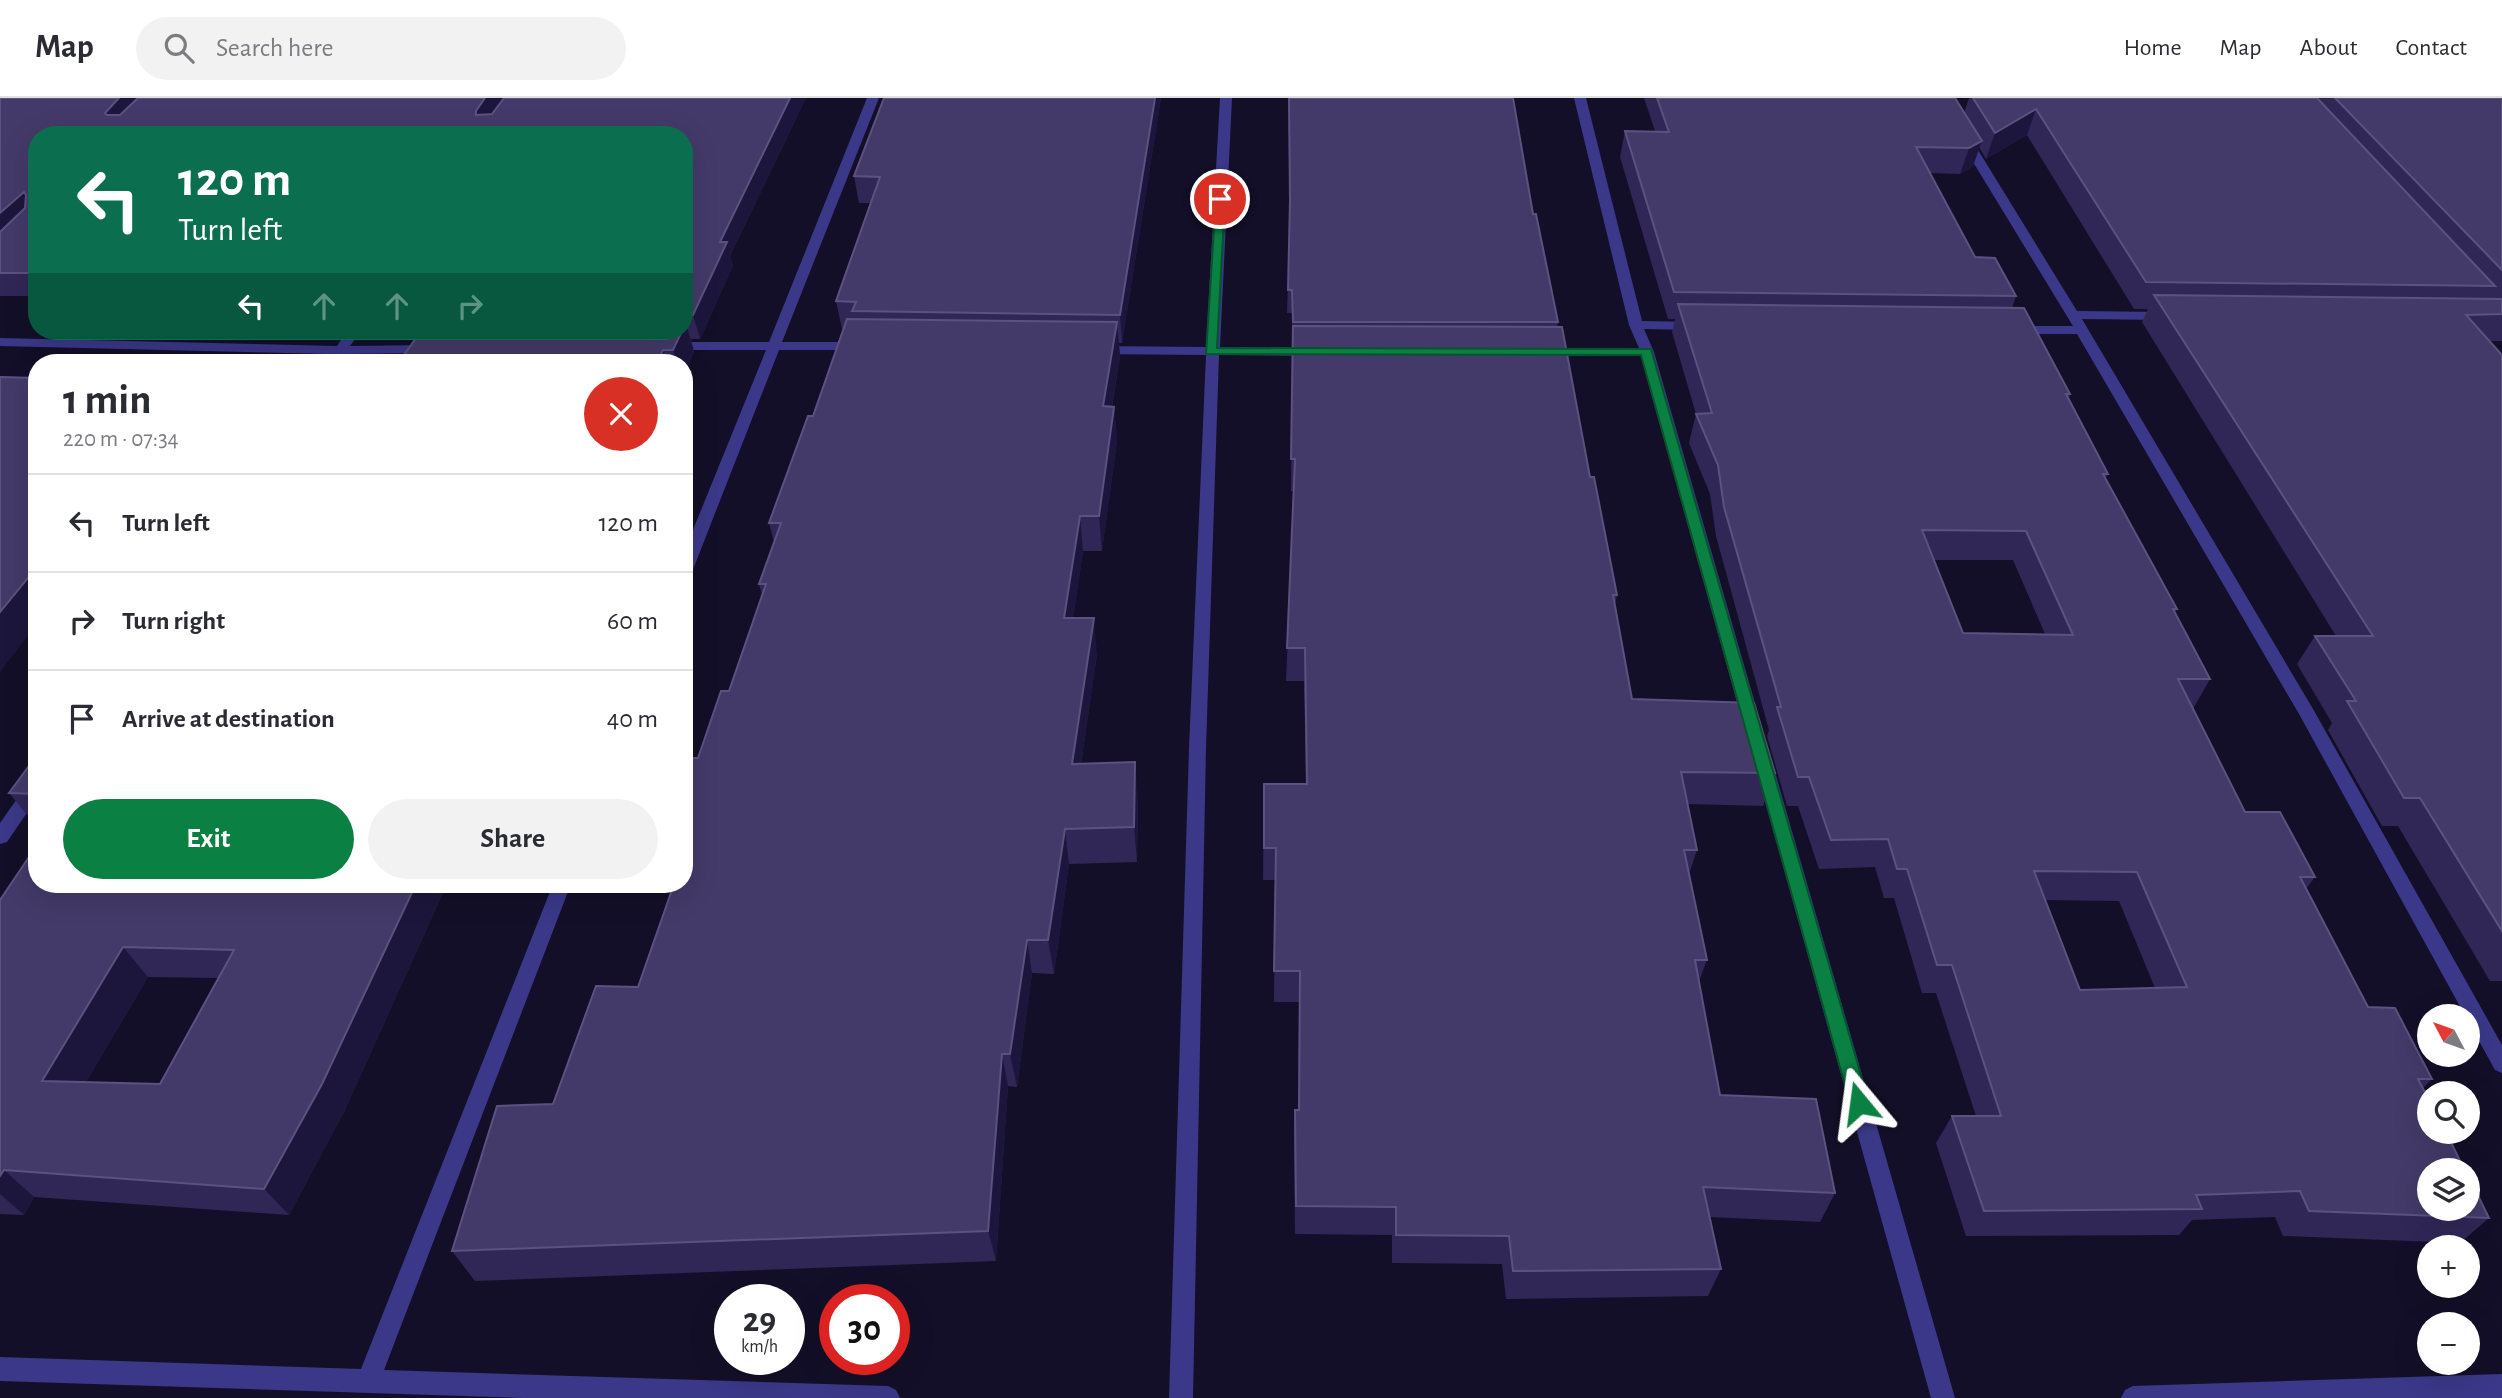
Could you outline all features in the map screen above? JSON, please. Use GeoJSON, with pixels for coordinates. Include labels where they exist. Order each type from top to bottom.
{"type":"FeatureCollection","features":[{"type":"Feature","properties":{"kind":"street"},"geometry":{"type":"LineString","coordinates":[[693,549],[873,98]]}},
{"type":"Feature","properties":{"kind":"street"},"geometry":{"type":"LineString","coordinates":[[1181,1398],[1197,720],[1211,352],[1226,98]]}},
{"type":"Feature","properties":{"kind":"street"},"geometry":{"type":"LineString","coordinates":[[1580,98],[1636,325],[1647,352],[1943,1398]]}},
{"type":"Feature","properties":{"kind":"street"},"geometry":{"type":"LineString","coordinates":[[1940,98],[2073,315],[2306,713],[2502,1064]]}},
{"type":"Feature","properties":{"kind":"street"},"geometry":{"type":"LineString","coordinates":[[2073,315],[2182,317]]}},
{"type":"Feature","properties":{"kind":"street"},"geometry":{"type":"LineString","coordinates":[[1636,325],[1716,327]]}},
{"type":"Feature","properties":{"kind":"street"},"geometry":{"type":"LineString","coordinates":[[1999,330],[2081,330]]}},
{"type":"Feature","properties":{"kind":"street"},"geometry":{"type":"LineString","coordinates":[[337,354],[347,340]]}},
{"type":"Feature","properties":{"kind":"street"},"geometry":{"type":"LineString","coordinates":[[0,342],[340,350],[438,349]]}},
{"type":"Feature","properties":{"kind":"street"},"geometry":{"type":"LineString","coordinates":[[647,347],[869,347]]}},
{"type":"Feature","properties":{"kind":"street"},"geometry":{"type":"LineString","coordinates":[[1074,349],[1334,352]]}},
{"type":"Feature","properties":{"kind":"street"},"geometry":{"type":"LineString","coordinates":[[1524,352],[1647,352]]}},
{"type":"Feature","properties":{"kind":"street"},"geometry":{"type":"LineString","coordinates":[[0,837],[28,798]]}},
{"type":"Feature","properties":{"kind":"street"},"geometry":{"type":"LineString","coordinates":[[367,1383],[558,893]]}},
{"type":"Feature","properties":{"kind":"street"},"geometry":{"type":"LineString","coordinates":[[0,1369],[888,1398]]}},
{"type":"Feature","properties":{"kind":"street"},"geometry":{"type":"LineString","coordinates":[[2133,1398],[2502,1386]]}},
{"type":"Feature","properties":{"kind":"building"},"geometry":{"type":"Polygon","coordinates":[[[0,98],[119,98],[105,113],[120,115],[138,98],[485,98],[476,115],[492,114],[504,98],[790,98],[720,242],[727,242],[693,315],[693,126],[28,126],[28,273],[0,273],[0,232],[25,208],[24,192],[0,213],[0,98]]]}},
{"type":"Feature","properties":{"kind":"building"},"geometry":{"type":"Polygon","coordinates":[[[884,98],[1155,98],[1120,315],[852,311],[856,302],[836,301],[880,177],[854,176],[884,98]]]}},
{"type":"Feature","properties":{"kind":"building"},"geometry":{"type":"Polygon","coordinates":[[[1289,98],[1513,98],[1533,214],[1536,214],[1558,322],[1293,322],[1292,290],[1288,290],[1289,98]]]}},
{"type":"Feature","properties":{"kind":"building"},"geometry":{"type":"Polygon","coordinates":[[[1657,98],[1955,98],[1982,141],[1969,148],[1916,147],[1975,257],[1995,258],[2016,296],[1674,292],[1625,131],[1669,132],[1657,98]]]}},
{"type":"Feature","properties":{"kind":"building"},"geometry":{"type":"Polygon","coordinates":[[[1973,98],[2317,98],[2495,286],[2146,282],[2036,109],[1995,133],[1973,98]]]}},
{"type":"Feature","properties":{"kind":"building"},"geometry":{"type":"Polygon","coordinates":[[[2335,98],[2502,98],[2502,270],[2335,98]]]}},
{"type":"Feature","properties":{"kind":"building"},"geometry":{"type":"Polygon","coordinates":[[[2154,295],[2502,299],[2502,314],[2466,315],[2502,355],[2502,931],[2420,798],[2404,798],[2347,701],[2356,701],[2315,636],[2373,636],[2154,295]]]}},
{"type":"Feature","properties":{"kind":"building"},"geometry":{"type":"Polygon","coordinates":[[[1678,304],[2024,308],[2070,394],[2066,394],[2108,474],[2103,474],[2177,609],[2173,609],[2210,679],[2178,679],[2245,812],[2280,812],[2315,877],[2300,877],[2368,1007],[2395,1008],[2417,1050],[2417,1068],[2426,1068],[2432,1079],[2417,1081],[2417,1144],[2452,1144],[2459,1158],[2417,1158],[2417,1215],[2309,1211],[2300,1191],[2196,1195],[2202,1209],[1984,1211],[1952,1116],[2001,1116],[1952,965],[1937,965],[1907,869],[1897,869],[1888,839],[1831,840],[1809,777],[1798,777],[1777,707],[1781,707],[1724,507],[1718,465],[1696,414],[1712,413],[1678,304]],[[1922,530],[1963,633],[2073,635],[2026,531],[1922,530]],[[2034,871],[2080,990],[2187,987],[2137,872],[2034,871]]]}},
{"type":"Feature","properties":{"kind":"building"},"geometry":{"type":"Polygon","coordinates":[[[847,319],[1117,322],[1103,406],[1114,407],[1099,516],[1080,516],[1064,618],[1094,618],[1072,764],[1135,762],[1134,827],[1065,829],[1048,940],[1027,940],[1010,1054],[1002,1054],[988,1231],[452,1251],[497,1106],[553,1104],[596,986],[638,987],[671,893],[693,893],[693,758],[698,758],[721,691],[729,691],[766,584],[759,584],[781,523],[769,523],[808,416],[813,416],[847,319]]]}},
{"type":"Feature","properties":{"kind":"building"},"geometry":{"type":"Polygon","coordinates":[[[1293,326],[1562,327],[1590,477],[1594,477],[1617,595],[1613,595],[1632,699],[1754,703],[1775,773],[1681,772],[1697,850],[1684,850],[1707,960],[1695,960],[1720,1095],[1816,1099],[1835,1193],[1703,1187],[1721,1269],[1513,1271],[1509,1236],[1396,1235],[1396,1207],[1296,1206],[1295,1110],[1299,1110],[1300,971],[1274,971],[1276,848],[1264,848],[1264,784],[1307,784],[1305,648],[1287,648],[1295,459],[1291,459],[1293,326]]]}},
{"type":"Feature","properties":{"kind":"building"},"geometry":{"type":"Polygon","coordinates":[[[415,340],[678,340],[673,350],[663,350],[661,354],[405,354],[415,340]]]}},
{"type":"Feature","properties":{"kind":"building"},"geometry":{"type":"Polygon","coordinates":[[[0,377],[28,378],[28,578],[0,612],[0,377]]]}},
{"type":"Feature","properties":{"kind":"building"},"geometry":{"type":"Polygon","coordinates":[[[28,767],[28,794],[9,793],[28,767]]]}},
{"type":"Feature","properties":{"kind":"building"},"geometry":{"type":"Polygon","coordinates":[[[28,858],[28,893],[412,893],[322,1084],[264,1189],[4,1170],[0,1176],[0,900],[28,858]],[[123,947],[42,1081],[160,1084],[234,950],[123,947]]]}},
{"type":"Feature","properties":{"kind":"building"},"geometry":{"type":"Polygon","coordinates":[[[2480,1200],[2489,1218],[2480,1218],[2480,1200]]]}},
{"type":"Feature","properties":{"kind":"route"},"geometry":{"type":"LineString","coordinates":[[1220,199],[1211,352],[1647,352],[1859,1103]]}}]}
